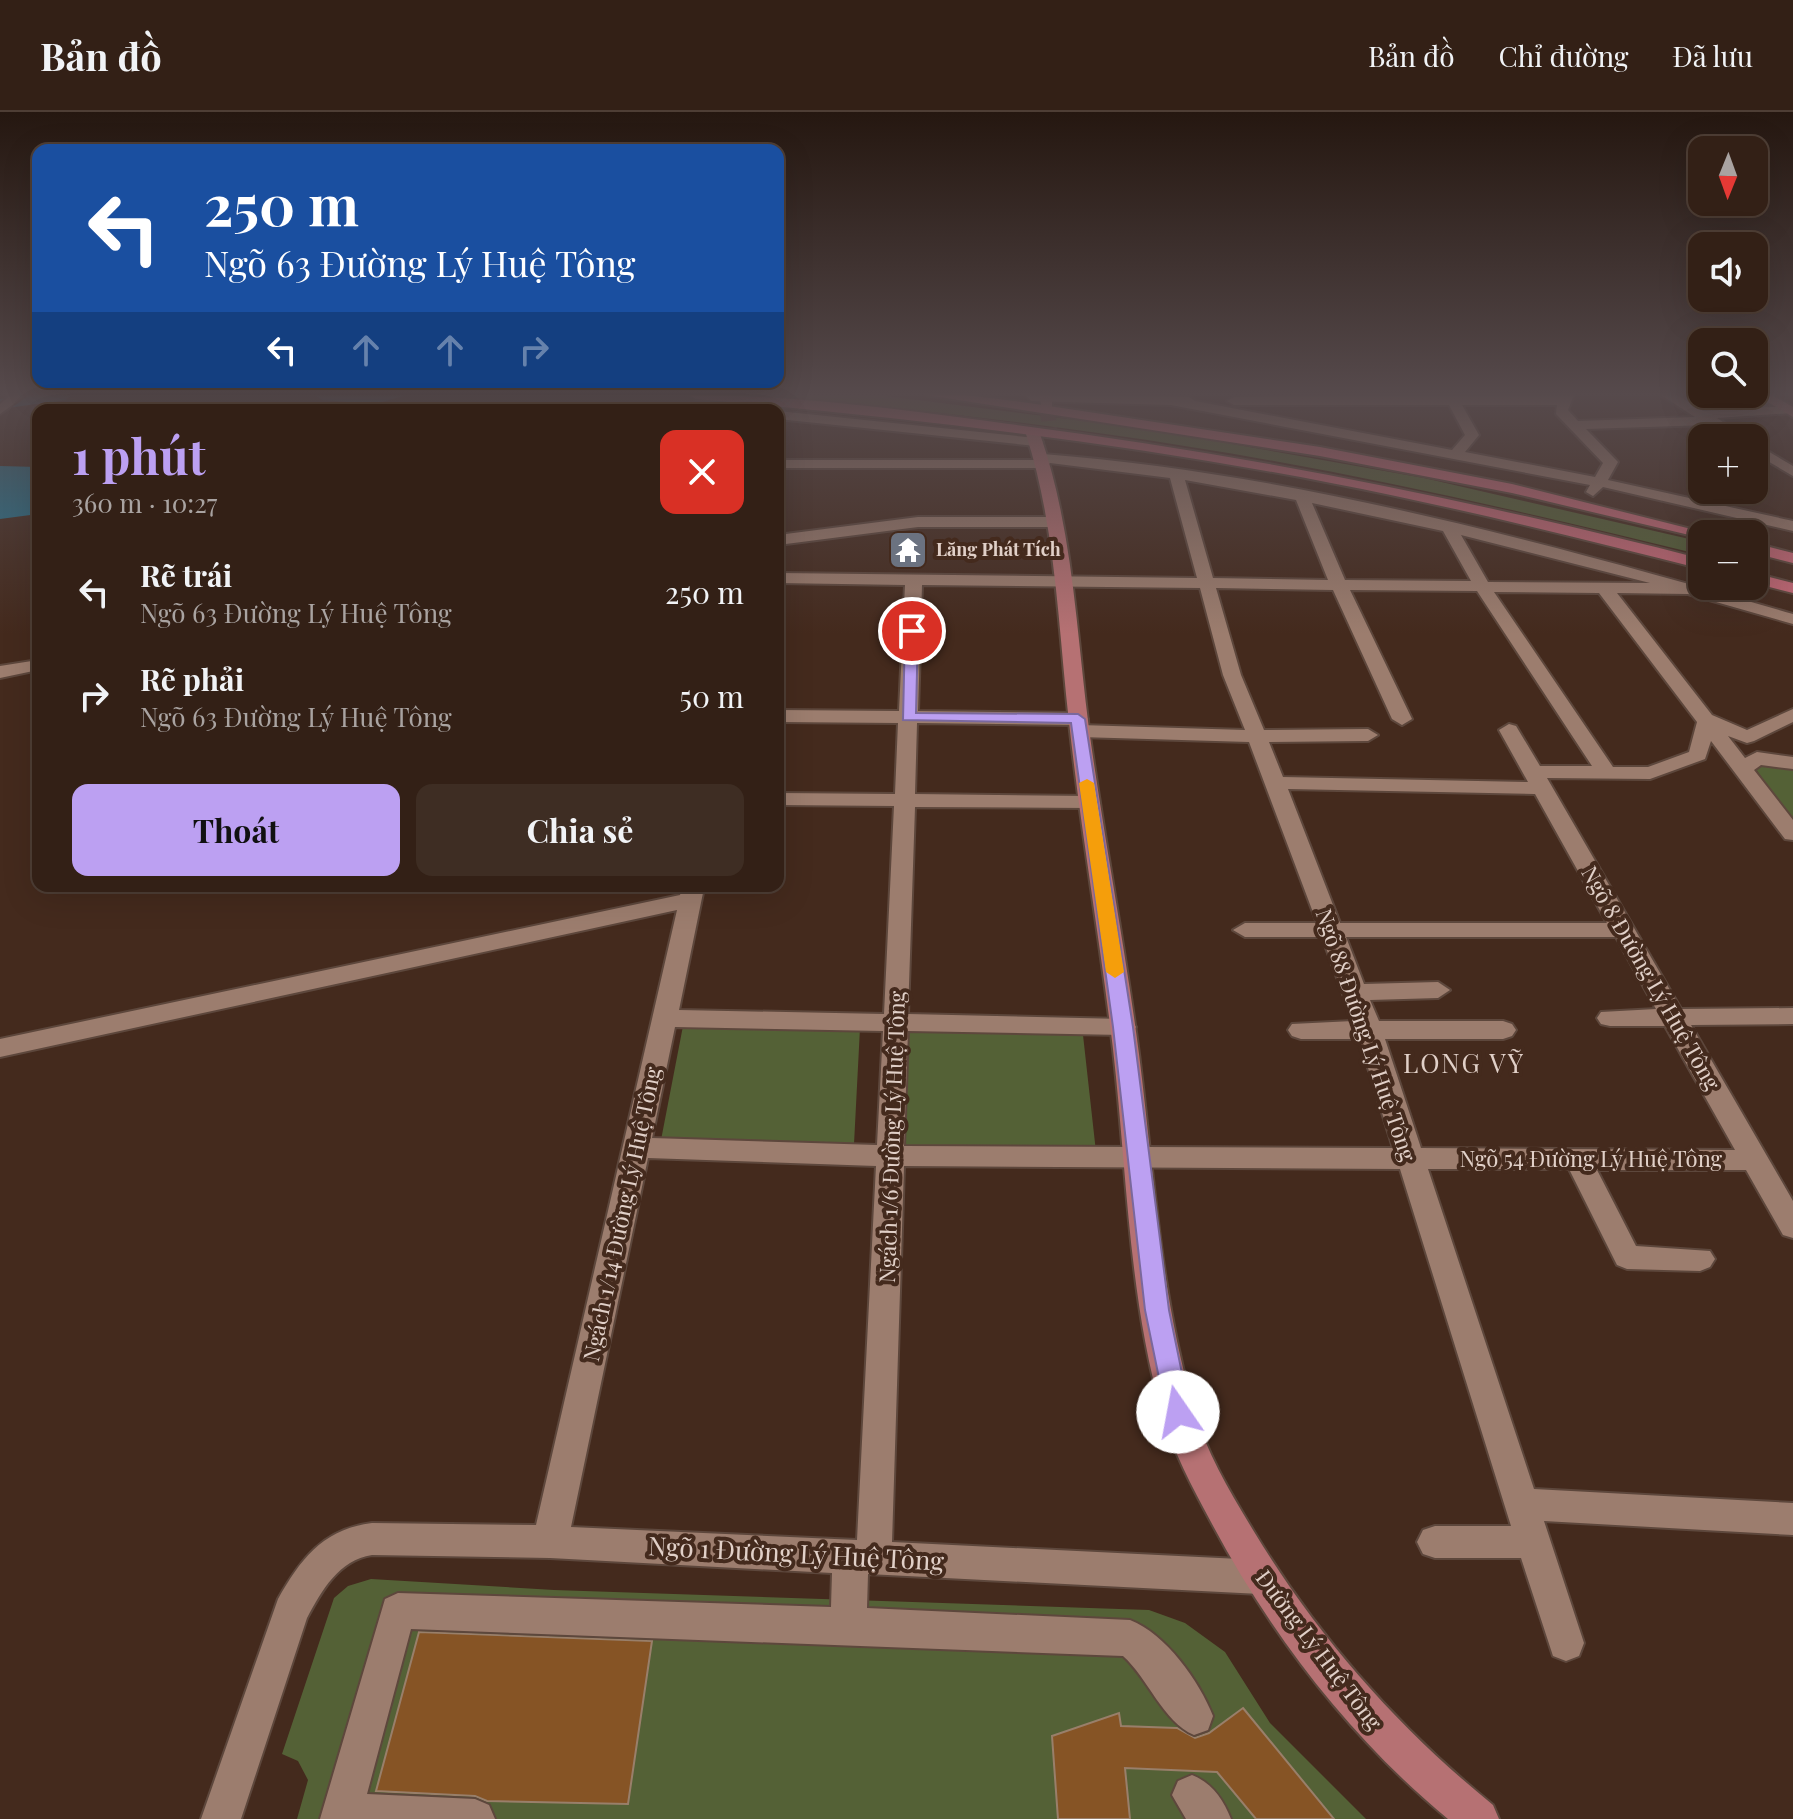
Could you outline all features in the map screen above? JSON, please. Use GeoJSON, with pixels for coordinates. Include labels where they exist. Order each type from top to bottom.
{"type":"FeatureCollection","features":[{"type":"Feature","properties":{"kind":"highway"},"geometry":{"type":"LineString","coordinates":[[1301,475],[1488,511],[1688,561]]}},
{"type":"Feature","properties":{"kind":"highway"},"geometry":{"type":"LineString","coordinates":[[1434,475],[1688,530]]}},
{"type":"Feature","properties":{"kind":"highway"},"geometry":{"type":"LineString","coordinates":[[1768,552],[1793,558]]}},
{"type":"Feature","properties":{"kind":"highway"},"geometry":{"type":"LineString","coordinates":[[1768,582],[1793,588]]}},
{"type":"Feature","properties":{"kind":"main road","name":"Đường Lý Huệ Tông"},"geometry":{"type":"LineString","coordinates":[[1047,475],[1065,584],[1079,725],[1123,1027],[1157,1310],[1178,1412],[1208,1484],[1260,1577],[1305,1640],[1387,1739],[1479,1819]]}},
{"type":"Feature","properties":{"kind":"street","name":"Ngõ 88 Đường Lý Huệ Tông"},"geometry":{"type":"LineString","coordinates":[[1176,475],[1232,675],[1370,1032],[1566,1643]]}},
{"type":"Feature","properties":{"kind":"street"},"geometry":{"type":"LineString","coordinates":[[1185,475],[1448,526],[1688,582]]}},
{"type":"Feature","properties":{"kind":"street"},"geometry":{"type":"LineString","coordinates":[[1235,475],[1358,498],[1688,581]]}},
{"type":"Feature","properties":{"kind":"street"},"geometry":{"type":"LineString","coordinates":[[1562,475],[1793,526]]}},
{"type":"Feature","properties":{"kind":"street"},"geometry":{"type":"LineString","coordinates":[[1603,475],[1591,496],[1793,540]]}},
{"type":"Feature","properties":{"kind":"street"},"geometry":{"type":"LineString","coordinates":[[1302,497],[1339,585],[1402,719]]}},
{"type":"Feature","properties":{"kind":"street"},"geometry":{"type":"LineString","coordinates":[[784,539],[918,522],[1054,522]]}},
{"type":"Feature","properties":{"kind":"street"},"geometry":{"type":"LineString","coordinates":[[1448,526],[1482,586],[1607,773]]}},
{"type":"Feature","properties":{"kind":"street"},"geometry":{"type":"LineString","coordinates":[[784,578],[1605,589],[1688,585]]}},
{"type":"Feature","properties":{"kind":"street","name":"Ngách 1/6 Đường Lý Huệ Tông"},"geometry":{"type":"LineString","coordinates":[[848,1625],[863,1557],[891,1156],[914,581]]}},
{"type":"Feature","properties":{"kind":"street"},"geometry":{"type":"LineString","coordinates":[[1605,589],[1793,834]]}},
{"type":"Feature","properties":{"kind":"street"},"geometry":{"type":"LineString","coordinates":[[1768,599],[1793,606]]}},
{"type":"Feature","properties":{"kind":"street"},"geometry":{"type":"LineString","coordinates":[[1741,600],[1793,619]]}},
{"type":"Feature","properties":{"kind":"street"},"geometry":{"type":"LineString","coordinates":[[0,672],[32,666]]}},
{"type":"Feature","properties":{"kind":"street"},"geometry":{"type":"LineString","coordinates":[[1747,737],[1793,715]]}},
{"type":"Feature","properties":{"kind":"street"},"geometry":{"type":"LineString","coordinates":[[784,716],[908,717],[1257,736],[1368,735]]}},
{"type":"Feature","properties":{"kind":"street"},"geometry":{"type":"LineString","coordinates":[[1276,783],[1537,780],[1607,773],[1650,773],[1698,755],[1707,720]]}},
{"type":"Feature","properties":{"kind":"street"},"geometry":{"type":"LineString","coordinates":[[1707,720],[1793,762]]}},
{"type":"Feature","properties":{"kind":"street","name":"Ngõ 8 Đường Lý Huệ Tông"},"geometry":{"type":"LineString","coordinates":[[1509,730],[1793,1227]]}},
{"type":"Feature","properties":{"kind":"street"},"geometry":{"type":"LineString","coordinates":[[1742,770],[1757,758],[1793,762]]}},
{"type":"Feature","properties":{"kind":"street"},"geometry":{"type":"LineString","coordinates":[[784,799],[1089,802]]}},
{"type":"Feature","properties":{"kind":"street"},"geometry":{"type":"LineString","coordinates":[[0,1048],[692,893]]}},
{"type":"Feature","properties":{"kind":"street","name":"Ngách 1/14 Đường Lý Huệ Tông"},"geometry":{"type":"LineString","coordinates":[[550,1542],[692,893]]}},
{"type":"Feature","properties":{"kind":"street"},"geometry":{"type":"LineString","coordinates":[[1245,930],[1623,930]]}},
{"type":"Feature","properties":{"kind":"street"},"geometry":{"type":"LineString","coordinates":[[1355,992],[1438,990]]}},
{"type":"Feature","properties":{"kind":"street"},"geometry":{"type":"LineString","coordinates":[[1610,1018],[1793,1016]]}},
{"type":"Feature","properties":{"kind":"street"},"geometry":{"type":"LineString","coordinates":[[665,1018],[1123,1027]]}},
{"type":"Feature","properties":{"kind":"street"},"geometry":{"type":"LineString","coordinates":[[1301,1030],[1503,1030]]}},
{"type":"Feature","properties":{"kind":"street","name":"Ngõ 54 Đường Lý Huệ Tông"},"geometry":{"type":"LineString","coordinates":[[637,1148],[891,1156],[1755,1160]]}},
{"type":"Feature","properties":{"kind":"street"},"geometry":{"type":"LineString","coordinates":[[1578,1159],[1627,1257],[1700,1259]]}},
{"type":"Feature","properties":{"kind":"street"},"geometry":{"type":"LineString","coordinates":[[1522,1504],[1793,1519]]}},
{"type":"Feature","properties":{"kind":"street","name":"Ngõ 1 Đường Lý Huệ Tông"},"geometry":{"type":"LineString","coordinates":[[221,1819],[291,1611],[318,1566],[351,1542],[372,1539],[550,1542],[1260,1577]]}},
{"type":"Feature","properties":{"kind":"street"},"geometry":{"type":"LineString","coordinates":[[1435,1542],[1534,1542]]}},
{"type":"Feature","properties":{"kind":"street"},"geometry":{"type":"LineString","coordinates":[[475,1819],[341,1816],[398,1611],[848,1625],[1130,1638],[1151,1656],[1194,1716]]}},
{"type":"Feature","properties":{"kind":"green space"},"geometry":{"type":"Polygon","coordinates":[[[1343,475],[1405,475],[1424,478],[1688,539],[1688,552],[1343,475]]]}},
{"type":"Feature","properties":{"kind":"green space"},"geometry":{"type":"Polygon","coordinates":[[[1759,761],[1793,770],[1793,822],[1755,768],[1759,761]]]}},
{"type":"Feature","properties":{"kind":"green space"},"geometry":{"type":"Polygon","coordinates":[[[683,1026],[860,1028],[854,1144],[661,1140],[683,1026]]]}},
{"type":"Feature","properties":{"kind":"green space"},"geometry":{"type":"Polygon","coordinates":[[[905,1032],[1083,1035],[1096,1152],[902,1148],[905,1032]]]}},
{"type":"Feature","properties":{"kind":"green space"},"geometry":{"type":"Polygon","coordinates":[[[371,1579],[554,1590],[1149,1610],[1185,1623],[1225,1652],[1270,1723],[1366,1819],[297,1819],[308,1780],[298,1761],[282,1754],[334,1598],[348,1586],[371,1579]]]}},
{"type":"Feature","properties":{"kind":"water"},"geometry":{"type":"Polygon","coordinates":[[[0,475],[32,475],[32,515],[0,519],[0,475]]]}},
{"type":"Feature","properties":{"kind":"building"},"geometry":{"type":"Polygon","coordinates":[[[419,1632],[652,1641],[628,1804],[487,1801],[475,1796],[376,1791],[419,1632]]]}},
{"type":"Feature","properties":{"kind":"building"},"geometry":{"type":"Polygon","coordinates":[[[1243,1708],[1334,1819],[1256,1819],[1217,1772],[1125,1768],[1130,1819],[1058,1819],[1052,1736],[1119,1713],[1121,1726],[1177,1728],[1195,1738],[1209,1733],[1243,1708]]]}},
{"type":"Feature","properties":{"kind":"slow traffic"},"geometry":{"type":"LineString","coordinates":[[1087,783],[1115,972]]}},
{"type":"Feature","properties":{"kind":"place","name":"Lăng Phát Tích"},"geometry":{"type":"Point","coordinates":[908,550]}},
{"type":"Feature","properties":{"kind":"district","name":"LONG VỸ"},"geometry":{"type":"Point","coordinates":[1464,1064]}},
{"type":"Feature","properties":{"kind":"route"},"geometry":{"type":"LineString","coordinates":[[912,631],[908,717],[1078,719],[1123,1027],[1157,1310],[1178,1412]]}}]}
